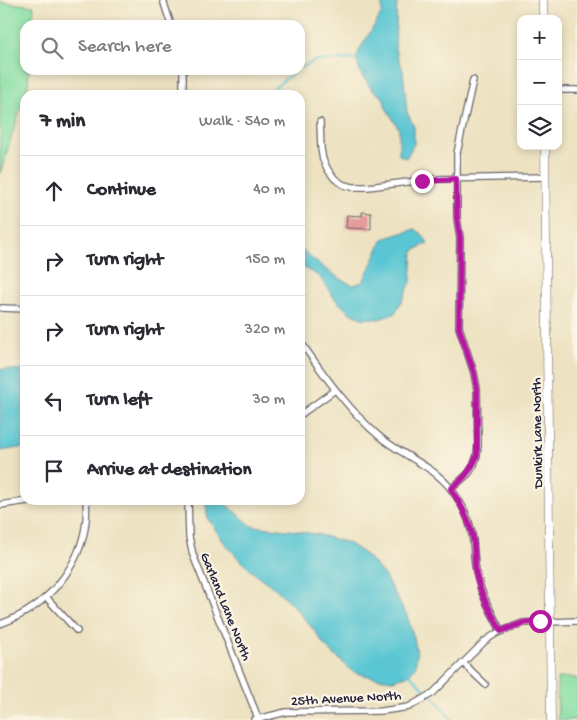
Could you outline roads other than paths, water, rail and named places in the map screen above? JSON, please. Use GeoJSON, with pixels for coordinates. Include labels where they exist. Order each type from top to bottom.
{"type":"FeatureCollection","features":[{"type":"Feature","properties":{"kind":"street"},"geometry":{"type":"LineString","coordinates":[[163,0],[169,20]]}},
{"type":"Feature","properties":{"kind":"street"},"geometry":{"type":"LineString","coordinates":[[543,0],[543,15]]}},
{"type":"Feature","properties":{"kind":"street"},"geometry":{"type":"LineString","coordinates":[[183,75],[183,90]]}},
{"type":"Feature","properties":{"kind":"street"},"geometry":{"type":"LineString","coordinates":[[451,489],[468,474],[474,465],[477,455],[477,389],[474,373],[459,328],[460,238],[457,218],[456,179],[459,140],[473,80]]}},
{"type":"Feature","properties":{"kind":"street"},"geometry":{"type":"LineString","coordinates":[[562,90],[577,90]]}},
{"type":"Feature","properties":{"kind":"street"},"geometry":{"type":"LineString","coordinates":[[320,122],[323,160],[335,179],[344,185],[368,187],[432,179],[545,177]]}},
{"type":"Feature","properties":{"kind":"street","name":"Dunkirk Lane North"},"geometry":{"type":"LineString","coordinates":[[545,150],[551,720]]}},
{"type":"Feature","properties":{"kind":"street"},"geometry":{"type":"LineString","coordinates":[[2,308],[20,309]]}},
{"type":"Feature","properties":{"kind":"street"},"geometry":{"type":"LineString","coordinates":[[305,347],[335,390],[380,437],[425,465],[451,489],[461,504],[473,538],[476,572],[480,588],[501,631]]}},
{"type":"Feature","properties":{"kind":"street"},"geometry":{"type":"LineString","coordinates":[[305,411],[335,390]]}},
{"type":"Feature","properties":{"kind":"street"},"geometry":{"type":"LineString","coordinates":[[0,505],[20,502]]}},
{"type":"Feature","properties":{"kind":"street"},"geometry":{"type":"LineString","coordinates":[[0,624],[27,612],[46,597],[64,577],[81,544],[86,526],[86,505]]}},
{"type":"Feature","properties":{"kind":"street","name":"Garland Lane North"},"geometry":{"type":"LineString","coordinates":[[188,505],[189,537],[193,555],[256,719]]}},
{"type":"Feature","properties":{"kind":"street"},"geometry":{"type":"LineString","coordinates":[[46,597],[76,631]]}},
{"type":"Feature","properties":{"kind":"street","name":"25th Avenue North"},"geometry":{"type":"LineString","coordinates":[[256,719],[286,712],[382,711],[409,706],[433,693],[485,641],[501,631],[523,623],[577,621]]}},
{"type":"Feature","properties":{"kind":"street"},"geometry":{"type":"LineString","coordinates":[[463,663],[485,684]]}},
{"type":"Feature","properties":{"kind":"water"},"geometry":{"type":"Polygon","coordinates":[[[382,0],[397,0],[395,49],[403,71],[407,112],[414,127],[414,144],[406,158],[399,155],[399,129],[386,108],[383,97],[372,90],[361,74],[356,59],[361,47],[382,13],[382,0]]]}},
{"type":"Feature","properties":{"kind":"water"},"geometry":{"type":"Polygon","coordinates":[[[415,229],[422,234],[428,243],[413,251],[411,282],[394,314],[379,319],[362,318],[350,313],[335,299],[319,276],[305,269],[305,252],[338,278],[353,285],[363,282],[383,239],[415,229]]]}},
{"type":"Feature","properties":{"kind":"water"},"geometry":{"type":"Polygon","coordinates":[[[0,369],[20,370],[20,448],[0,451],[0,369]]]}},
{"type":"Feature","properties":{"kind":"water"},"geometry":{"type":"Polygon","coordinates":[[[206,505],[227,505],[252,526],[320,535],[348,543],[366,555],[384,575],[407,616],[417,654],[415,668],[407,676],[392,680],[353,672],[324,645],[315,631],[276,589],[250,570],[226,545],[208,519],[206,505]]]}},
{"type":"Feature","properties":{"kind":"waterway"},"geometry":{"type":"LineString","coordinates":[[305,66],[315,61],[356,59]]}},
{"type":"Feature","properties":{"kind":"waterway"},"geometry":{"type":"LineString","coordinates":[[271,90],[291,75]]}},
{"type":"Feature","properties":{"kind":"waterway"},"geometry":{"type":"LineString","coordinates":[[409,674],[429,693]]}},
{"type":"Feature","properties":{"kind":"waterway"},"geometry":{"type":"LineString","coordinates":[[433,696],[452,720]]}}]}
